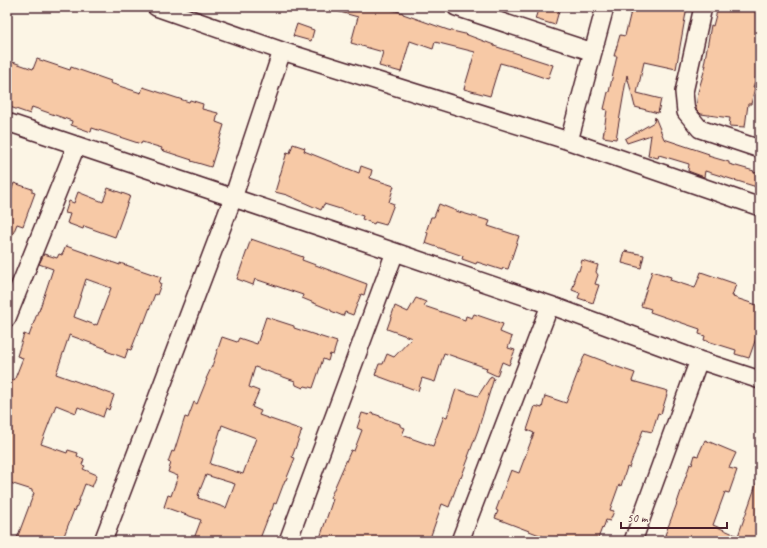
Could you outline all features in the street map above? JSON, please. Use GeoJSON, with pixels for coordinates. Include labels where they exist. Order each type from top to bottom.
{"type":"FeatureCollection","features":[{"type":"Feature","properties":{"kind":"street"},"geometry":{"type":"LineString","coordinates":[[156,7],[282,51],[569,141],[760,207]]}},
{"type":"Feature","properties":{"kind":"street"},"geometry":{"type":"LineString","coordinates":[[456,7],[593,52]]}},
{"type":"Feature","properties":{"kind":"street"},"geometry":{"type":"LineString","coordinates":[[569,141],[605,7]]}},
{"type":"Feature","properties":{"kind":"street"},"geometry":{"type":"LineString","coordinates":[[703,7],[684,92],[686,112],[700,129],[759,144]]}},
{"type":"Feature","properties":{"kind":"street"},"geometry":{"type":"LineString","coordinates":[[103,541],[233,198],[282,51]]}},
{"type":"Feature","properties":{"kind":"street"},"geometry":{"type":"LineString","coordinates":[[7,122],[550,305],[699,360],[760,380]]}},
{"type":"Feature","properties":{"kind":"street"},"geometry":{"type":"LineString","coordinates":[[7,318],[76,146]]}},
{"type":"Feature","properties":{"kind":"street"},"geometry":{"type":"LineString","coordinates":[[288,541],[395,252]]}},
{"type":"Feature","properties":{"kind":"street"},"geometry":{"type":"LineString","coordinates":[[460,541],[550,305]]}},
{"type":"Feature","properties":{"kind":"street"},"geometry":{"type":"LineString","coordinates":[[633,541],[699,360]]}},
{"type":"Feature","properties":{"kind":"building"},"geometry":{"type":"Polygon","coordinates":[[[336,7],[383,7],[553,65],[548,79],[521,70],[522,69],[500,63],[490,96],[464,89],[475,52],[435,42],[433,49],[410,41],[401,72],[379,66],[383,52],[351,43],[358,17],[336,11],[336,7]]]}},
{"type":"Feature","properties":{"kind":"building"},"geometry":{"type":"Polygon","coordinates":[[[539,7],[560,7],[555,25],[535,19],[539,7]]]}},
{"type":"Feature","properties":{"kind":"building"},"geometry":{"type":"Polygon","coordinates":[[[632,7],[687,7],[676,69],[644,62],[637,93],[661,99],[658,113],[635,107],[627,75],[616,139],[603,137],[607,110],[604,109],[617,56],[614,56],[620,35],[625,36],[632,7]]]}},
{"type":"Feature","properties":{"kind":"building"},"geometry":{"type":"Polygon","coordinates":[[[718,7],[760,7],[760,66],[753,87],[755,87],[751,104],[748,104],[745,127],[729,126],[730,118],[701,114],[696,109],[698,92],[706,65],[704,65],[711,25],[713,26],[718,7]]]}},
{"type":"Feature","properties":{"kind":"building"},"geometry":{"type":"Polygon","coordinates":[[[297,24],[314,30],[311,41],[293,36],[297,24]]]}},
{"type":"Feature","properties":{"kind":"building"},"geometry":{"type":"Polygon","coordinates":[[[37,59],[70,70],[71,67],[111,81],[110,83],[141,93],[143,87],[189,102],[190,100],[203,104],[202,109],[218,113],[216,122],[224,125],[211,167],[142,142],[141,144],[92,128],[91,132],[71,125],[72,121],[32,107],[30,114],[7,106],[7,60],[33,69],[37,59]]]}},
{"type":"Feature","properties":{"kind":"building"},"geometry":{"type":"Polygon","coordinates":[[[655,117],[664,139],[709,154],[708,156],[760,174],[760,188],[705,171],[704,177],[688,171],[689,164],[659,155],[658,158],[648,156],[651,135],[627,143],[625,139],[654,122],[655,117]]]}},
{"type":"Feature","properties":{"kind":"building"},"geometry":{"type":"Polygon","coordinates":[[[293,144],[305,148],[304,151],[359,173],[361,166],[372,170],[370,178],[394,186],[389,202],[394,204],[386,225],[375,222],[374,224],[362,219],[363,216],[324,204],[321,210],[287,195],[275,192],[287,152],[290,153],[293,144]]]}},
{"type":"Feature","properties":{"kind":"building"},"geometry":{"type":"Polygon","coordinates":[[[14,183],[32,189],[32,192],[35,193],[23,226],[17,224],[7,246],[7,203],[14,183]]]}},
{"type":"Feature","properties":{"kind":"building"},"geometry":{"type":"Polygon","coordinates":[[[108,188],[130,196],[115,237],[84,226],[83,229],[67,223],[70,214],[65,213],[69,201],[74,203],[78,192],[103,202],[108,188]]]}},
{"type":"Feature","properties":{"kind":"building"},"geometry":{"type":"Polygon","coordinates":[[[439,204],[459,212],[490,221],[488,226],[519,236],[508,269],[503,268],[502,270],[477,262],[476,264],[462,259],[463,256],[425,243],[428,233],[426,232],[431,217],[434,217],[439,204]]]}},
{"type":"Feature","properties":{"kind":"building"},"geometry":{"type":"Polygon","coordinates":[[[251,239],[303,257],[302,260],[367,284],[364,295],[361,294],[353,315],[345,312],[343,316],[302,298],[303,295],[255,279],[253,285],[237,279],[251,239]]]}},
{"type":"Feature","properties":{"kind":"building"},"geometry":{"type":"Polygon","coordinates":[[[66,246],[120,265],[120,263],[161,277],[159,283],[161,284],[157,295],[155,294],[144,323],[142,322],[131,350],[128,349],[125,358],[106,351],[107,349],[69,335],[56,374],[114,395],[109,410],[106,408],[103,417],[78,407],[76,413],[56,405],[41,444],[67,453],[68,450],[78,453],[77,456],[84,459],[82,465],[85,466],[83,469],[97,475],[92,487],[85,484],[62,541],[16,541],[34,493],[32,490],[7,482],[7,379],[14,381],[23,358],[17,356],[24,334],[29,336],[53,269],[39,264],[44,254],[57,258],[59,254],[62,255],[66,246]],[[86,279],[74,317],[97,325],[111,288],[86,279]]]}},
{"type":"Feature","properties":{"kind":"building"},"geometry":{"type":"Polygon","coordinates":[[[625,251],[644,255],[641,268],[622,263],[625,251]]]}},
{"type":"Feature","properties":{"kind":"building"},"geometry":{"type":"Polygon","coordinates":[[[582,260],[598,265],[596,272],[598,275],[595,284],[599,285],[593,303],[578,298],[580,293],[572,290],[575,281],[574,279],[577,271],[579,271],[582,260]]]}},
{"type":"Feature","properties":{"kind":"building"},"geometry":{"type":"Polygon","coordinates":[[[652,271],[671,277],[670,280],[695,288],[701,272],[736,284],[733,297],[760,306],[760,327],[749,358],[735,354],[736,350],[704,340],[705,336],[699,334],[700,329],[650,312],[651,309],[641,306],[652,271]]]}},
{"type":"Feature","properties":{"kind":"building"},"geometry":{"type":"Polygon","coordinates":[[[416,298],[426,302],[424,306],[465,320],[466,316],[472,318],[474,314],[503,324],[500,332],[512,337],[508,348],[515,350],[509,365],[502,362],[497,376],[486,371],[487,368],[444,353],[435,382],[422,378],[418,391],[375,375],[379,364],[383,364],[387,354],[394,357],[412,338],[387,329],[395,306],[408,312],[416,298]]]}},
{"type":"Feature","properties":{"kind":"building"},"geometry":{"type":"Polygon","coordinates":[[[266,317],[337,342],[333,355],[330,354],[328,361],[323,359],[313,388],[305,386],[303,388],[296,385],[295,381],[255,367],[249,387],[259,391],[252,407],[261,411],[259,415],[302,430],[292,457],[295,458],[276,504],[274,503],[259,541],[193,541],[201,520],[164,507],[168,495],[171,496],[178,476],[168,472],[171,463],[168,462],[172,451],[174,452],[185,417],[188,418],[194,402],[197,404],[222,337],[237,342],[239,338],[257,344],[266,317]],[[222,425],[210,464],[243,474],[256,438],[222,425]],[[206,475],[198,498],[226,508],[235,484],[206,475]]]}},
{"type":"Feature","properties":{"kind":"building"},"geometry":{"type":"Polygon","coordinates":[[[585,354],[635,373],[632,381],[668,391],[661,414],[658,413],[652,432],[643,430],[629,468],[627,467],[621,486],[619,485],[610,510],[614,511],[610,521],[606,520],[597,541],[549,541],[550,539],[495,518],[498,511],[496,510],[511,470],[519,473],[534,433],[527,430],[535,406],[542,408],[545,396],[566,403],[585,354]]]}},
{"type":"Feature","properties":{"kind":"building"},"geometry":{"type":"Polygon","coordinates":[[[491,376],[494,378],[469,457],[449,507],[442,504],[429,541],[319,541],[333,499],[330,498],[351,450],[354,451],[362,430],[357,428],[362,413],[369,415],[371,413],[400,424],[400,426],[405,428],[402,435],[433,446],[444,416],[447,417],[456,389],[478,396],[491,376]]]}},
{"type":"Feature","properties":{"kind":"building"},"geometry":{"type":"Polygon","coordinates":[[[705,440],[736,453],[729,468],[737,470],[729,493],[725,492],[713,525],[738,536],[758,479],[760,480],[760,541],[663,541],[690,464],[692,465],[695,455],[698,456],[705,440]]]}}]}
